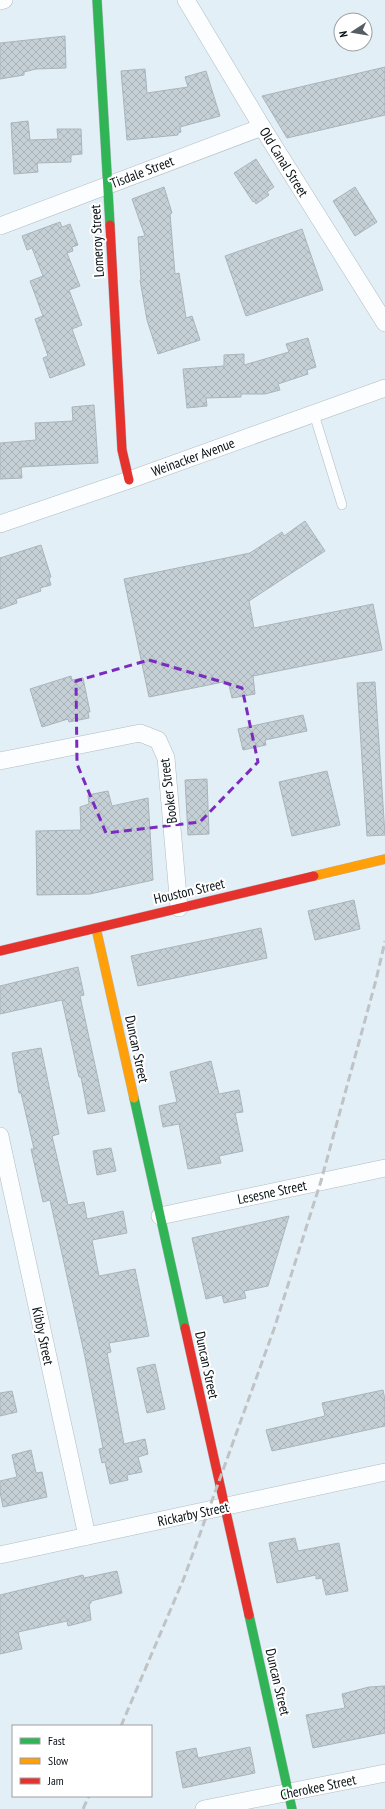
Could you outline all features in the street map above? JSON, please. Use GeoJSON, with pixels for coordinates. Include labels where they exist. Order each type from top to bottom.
{"type":"FeatureCollection","features":[{"type":"Feature","properties":{"kind":"street"},"geometry":{"type":"LineString","coordinates":[[0,1],[4,0]]}},
{"type":"Feature","properties":{"kind":"street","name":"Lomeroy Street"},"geometry":{"type":"LineString","coordinates":[[97,0],[122,450],[129,480]]}},
{"type":"Feature","properties":{"kind":"street","name":"Old Canal Street"},"geometry":{"type":"LineString","coordinates":[[186,0],[262,127],[385,323]]}},
{"type":"Feature","properties":{"kind":"street","name":"Tisdale Street"},"geometry":{"type":"LineString","coordinates":[[0,226],[262,127]]}},
{"type":"Feature","properties":{"kind":"street","name":"Weinacker Avenue"},"geometry":{"type":"LineString","coordinates":[[0,524],[129,480],[385,388]]}},
{"type":"Feature","properties":{"kind":"street","name":"Booker Street"},"geometry":{"type":"LineString","coordinates":[[0,761],[140,733],[158,740],[166,758],[179,908]]}},
{"type":"Feature","properties":{"kind":"street","name":"Houston Street"},"geometry":{"type":"LineString","coordinates":[[0,951],[385,859]]}},
{"type":"Feature","properties":{"kind":"street","name":"Duncan Street"},"geometry":{"type":"LineString","coordinates":[[96,928],[290,1801]]}},
{"type":"Feature","properties":{"kind":"street","name":"Kibby Street"},"geometry":{"type":"LineString","coordinates":[[0,1136],[87,1536]]}},
{"type":"Feature","properties":{"kind":"street","name":"Lesesne Street"},"geometry":{"type":"LineString","coordinates":[[160,1216],[385,1168]]}},
{"type":"Feature","properties":{"kind":"street","name":"Rickarby Street"},"geometry":{"type":"LineString","coordinates":[[0,1555],[385,1472]]}},
{"type":"Feature","properties":{"kind":"street","name":"Cherokee Street"},"geometry":{"type":"LineString","coordinates":[[204,1809],[290,1801],[385,1773]]}},
{"type":"Feature","properties":{"kind":"lane"},"geometry":{"type":"LineString","coordinates":[[314,414],[342,505]]}},
{"type":"Feature","properties":{"kind":"highlighted area"},"geometry":{"type":"Polygon","coordinates":[[[149,660],[242,688],[258,762],[200,822],[106,833],[77,764],[76,681],[149,660]]]}},
{"type":"Feature","properties":{"kind":"building"},"geometry":{"type":"Polygon","coordinates":[[[65,36],[66,68],[36,69],[24,72],[24,75],[0,79],[0,43],[65,36]]]}},
{"type":"Feature","properties":{"kind":"building"},"geometry":{"type":"Polygon","coordinates":[[[385,67],[385,115],[287,138],[262,96],[385,67]]]}},
{"type":"Feature","properties":{"kind":"building"},"geometry":{"type":"Polygon","coordinates":[[[145,69],[147,93],[188,87],[185,77],[206,71],[220,116],[180,127],[181,132],[178,133],[178,135],[127,140],[121,71],[145,69]]]}},
{"type":"Feature","properties":{"kind":"building"},"geometry":{"type":"Polygon","coordinates":[[[28,121],[30,140],[58,139],[57,129],[81,129],[82,154],[71,155],[71,162],[37,163],[38,172],[14,174],[11,123],[28,121]]]}},
{"type":"Feature","properties":{"kind":"building"},"geometry":{"type":"Polygon","coordinates":[[[256,159],[274,187],[267,192],[269,195],[256,204],[254,201],[253,202],[234,173],[256,159]]]}},
{"type":"Feature","properties":{"kind":"building"},"geometry":{"type":"Polygon","coordinates":[[[164,187],[172,213],[170,214],[175,274],[179,273],[186,318],[192,316],[200,340],[158,354],[147,320],[140,280],[138,237],[145,236],[132,199],[164,187]]]}},
{"type":"Feature","properties":{"kind":"building"},"geometry":{"type":"Polygon","coordinates":[[[355,187],[377,222],[355,236],[333,201],[355,187]]]}},
{"type":"Feature","properties":{"kind":"building"},"geometry":{"type":"Polygon","coordinates":[[[60,222],[62,227],[70,224],[78,245],[72,247],[73,251],[67,253],[80,286],[69,290],[82,325],[72,329],[85,365],[50,378],[43,358],[48,356],[35,319],[43,316],[30,281],[43,276],[32,248],[27,250],[22,236],[60,222]]]}},
{"type":"Feature","properties":{"kind":"building"},"geometry":{"type":"Polygon","coordinates":[[[302,229],[323,290],[246,316],[225,256],[302,229]]]}},
{"type":"Feature","properties":{"kind":"building"},"geometry":{"type":"Polygon","coordinates":[[[308,338],[316,367],[307,370],[308,374],[278,384],[280,390],[265,394],[241,394],[241,397],[206,398],[207,406],[187,408],[183,369],[224,366],[224,355],[244,354],[244,365],[289,352],[286,344],[308,338]]]}},
{"type":"Feature","properties":{"kind":"building"},"geometry":{"type":"Polygon","coordinates":[[[94,405],[98,463],[21,467],[22,478],[0,479],[0,443],[36,440],[35,423],[73,421],[72,407],[94,405]]]}},
{"type":"Feature","properties":{"kind":"building"},"geometry":{"type":"Polygon","coordinates":[[[305,521],[325,551],[249,601],[254,628],[373,604],[382,650],[253,676],[255,694],[232,698],[228,681],[149,697],[124,579],[250,553],[282,532],[284,536],[305,521]]]}},
{"type":"Feature","properties":{"kind":"building"},"geometry":{"type":"Polygon","coordinates":[[[41,545],[51,577],[49,578],[51,585],[40,588],[41,591],[16,599],[17,603],[0,609],[0,558],[41,545]]]}},
{"type":"Feature","properties":{"kind":"building"},"geometry":{"type":"Polygon","coordinates":[[[71,676],[72,680],[83,678],[90,712],[88,712],[89,718],[69,722],[68,719],[42,727],[30,689],[71,676]]]}},
{"type":"Feature","properties":{"kind":"building"},"geometry":{"type":"Polygon","coordinates":[[[375,682],[385,835],[367,836],[357,683],[375,682]]]}},
{"type":"Feature","properties":{"kind":"building"},"geometry":{"type":"Polygon","coordinates":[[[303,715],[307,731],[265,740],[266,745],[243,750],[238,729],[303,715]]]}},
{"type":"Feature","properties":{"kind":"building"},"geometry":{"type":"Polygon","coordinates":[[[327,771],[340,825],[292,836],[279,782],[327,771]]]}},
{"type":"Feature","properties":{"kind":"building"},"geometry":{"type":"Polygon","coordinates":[[[207,779],[209,834],[188,835],[185,780],[207,779]]]}},
{"type":"Feature","properties":{"kind":"building"},"geometry":{"type":"Polygon","coordinates":[[[108,791],[112,806],[148,798],[153,880],[90,894],[37,895],[36,831],[81,830],[80,807],[89,804],[88,795],[108,791]]]}},
{"type":"Feature","properties":{"kind":"building"},"geometry":{"type":"Polygon","coordinates":[[[354,900],[360,929],[315,940],[308,911],[354,900]]]}},
{"type":"Feature","properties":{"kind":"building"},"geometry":{"type":"Polygon","coordinates":[[[261,928],[267,958],[138,986],[131,956],[261,928]]]}},
{"type":"Feature","properties":{"kind":"building"},"geometry":{"type":"Polygon","coordinates":[[[78,967],[84,995],[80,996],[105,1111],[88,1114],[81,1077],[79,1077],[62,1000],[0,1014],[0,986],[78,967]]]}},
{"type":"Feature","properties":{"kind":"building"},"geometry":{"type":"Polygon","coordinates":[[[41,1048],[59,1134],[52,1136],[68,1205],[84,1202],[87,1219],[123,1211],[127,1233],[92,1240],[99,1276],[135,1269],[149,1336],[109,1343],[111,1352],[107,1353],[124,1444],[145,1439],[148,1454],[138,1457],[142,1472],[127,1475],[128,1480],[110,1484],[105,1462],[102,1463],[99,1449],[103,1448],[85,1357],[50,1200],[43,1202],[31,1149],[34,1149],[21,1093],[19,1093],[12,1053],[41,1048]]]}},
{"type":"Feature","properties":{"kind":"building"},"geometry":{"type":"Polygon","coordinates":[[[211,1061],[219,1094],[239,1090],[243,1112],[235,1113],[243,1151],[219,1156],[221,1163],[188,1169],[179,1124],[163,1127],[159,1106],[177,1102],[170,1072],[211,1061]]]}},
{"type":"Feature","properties":{"kind":"building"},"geometry":{"type":"Polygon","coordinates":[[[111,1148],[116,1171],[97,1175],[93,1151],[111,1148]]]}},
{"type":"Feature","properties":{"kind":"building"},"geometry":{"type":"Polygon","coordinates":[[[289,1216],[268,1286],[244,1291],[246,1298],[224,1303],[222,1295],[206,1299],[192,1238],[289,1216]]]}},
{"type":"Feature","properties":{"kind":"building"},"geometry":{"type":"Polygon","coordinates":[[[155,1364],[165,1409],[147,1413],[137,1368],[155,1364]]]}},
{"type":"Feature","properties":{"kind":"building"},"geometry":{"type":"Polygon","coordinates":[[[383,1390],[385,1400],[385,1426],[272,1451],[266,1430],[325,1416],[322,1403],[383,1390]]]}},
{"type":"Feature","properties":{"kind":"building"},"geometry":{"type":"Polygon","coordinates":[[[12,1391],[17,1412],[0,1416],[0,1393],[12,1391]]]}},
{"type":"Feature","properties":{"kind":"building"},"geometry":{"type":"Polygon","coordinates":[[[31,1450],[36,1473],[42,1472],[47,1497],[3,1507],[0,1492],[0,1481],[17,1477],[12,1455],[31,1450]]]}},
{"type":"Feature","properties":{"kind":"building"},"geometry":{"type":"Polygon","coordinates":[[[295,1538],[298,1551],[339,1543],[348,1591],[326,1595],[322,1578],[316,1579],[316,1575],[277,1583],[269,1543],[295,1538]]]}},
{"type":"Feature","properties":{"kind":"building"},"geometry":{"type":"Polygon","coordinates":[[[117,1571],[122,1593],[91,1601],[89,1604],[91,1620],[68,1626],[67,1621],[18,1632],[22,1649],[0,1654],[0,1595],[83,1575],[84,1578],[117,1571]]]}},
{"type":"Feature","properties":{"kind":"building"},"geometry":{"type":"Polygon","coordinates":[[[385,1686],[385,1733],[313,1748],[306,1715],[345,1708],[342,1694],[369,1687],[385,1686]]]}},
{"type":"Feature","properties":{"kind":"building"},"geometry":{"type":"Polygon","coordinates":[[[250,1747],[255,1773],[183,1788],[176,1752],[196,1748],[198,1758],[250,1747]]]}},
{"type":"Feature","properties":{"kind":"railway"},"geometry":{"type":"LineString","coordinates":[[121,1725],[184,1578],[274,1329],[321,1181],[376,980],[385,941]]}},
{"type":"Feature","properties":{"kind":"railway"},"geometry":{"type":"LineString","coordinates":[[83,1809],[89,1797]]}},
{"type":"Feature","properties":{"kind":"traffic: fast"},"geometry":{"type":"LineString","coordinates":[[97,0],[110,225]]}},
{"type":"Feature","properties":{"kind":"traffic: fast"},"geometry":{"type":"LineString","coordinates":[[134,1098],[185,1328]]}},
{"type":"Feature","properties":{"kind":"traffic: fast"},"geometry":{"type":"LineString","coordinates":[[249,1615],[292,1809]]}},
{"type":"Feature","properties":{"kind":"traffic: slow"},"geometry":{"type":"LineString","coordinates":[[314,876],[385,859]]}},
{"type":"Feature","properties":{"kind":"traffic: slow"},"geometry":{"type":"LineString","coordinates":[[96,928],[134,1098]]}},
{"type":"Feature","properties":{"kind":"traffic: jam"},"geometry":{"type":"LineString","coordinates":[[110,225],[122,450],[129,480]]}},
{"type":"Feature","properties":{"kind":"traffic: jam"},"geometry":{"type":"LineString","coordinates":[[0,951],[314,876]]}},
{"type":"Feature","properties":{"kind":"traffic: jam"},"geometry":{"type":"LineString","coordinates":[[185,1328],[249,1615]]}}]}
